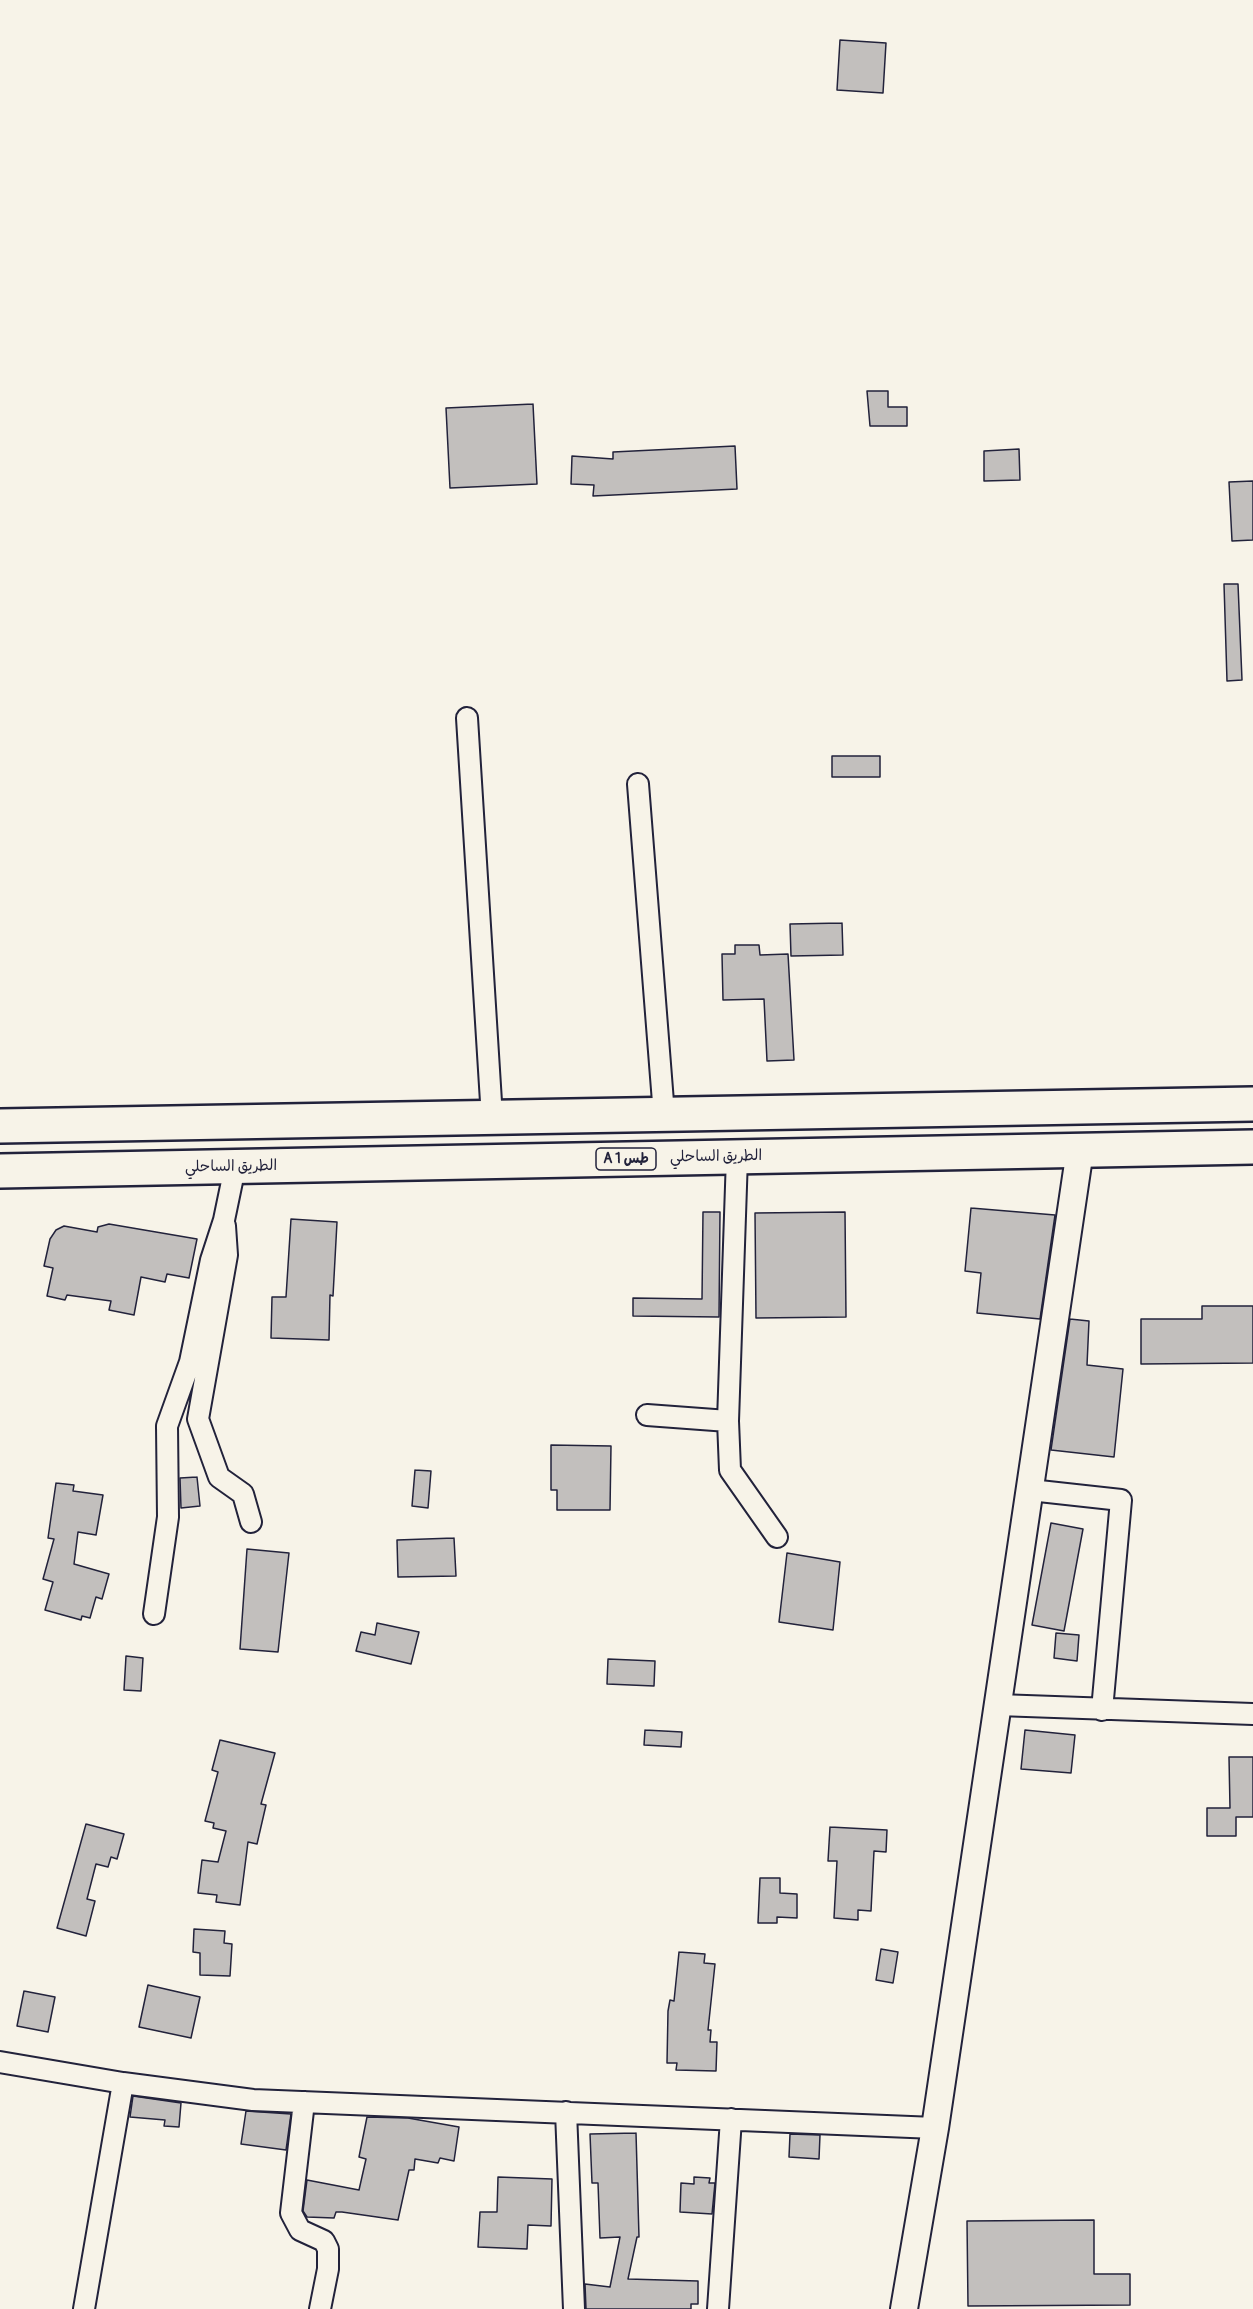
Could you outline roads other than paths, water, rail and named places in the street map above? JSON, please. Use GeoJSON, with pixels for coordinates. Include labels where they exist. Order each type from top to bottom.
{"type":"FeatureCollection","features":[{"type":"Feature","properties":{"kind":"highway"},"geometry":{"type":"LineString","coordinates":[[0,1126],[1253,1104]]}},
{"type":"Feature","properties":{"kind":"highway","name":"الطريق الساحلي"},"geometry":{"type":"LineString","coordinates":[[0,1171],[1253,1147]]}},
{"type":"Feature","properties":{"kind":"street"},"geometry":{"type":"LineString","coordinates":[[466,718],[492,1118]]}},
{"type":"Feature","properties":{"kind":"street"},"geometry":{"type":"LineString","coordinates":[[638,784],[664,1114]]}},
{"type":"Feature","properties":{"kind":"street"},"geometry":{"type":"LineString","coordinates":[[904,2309],[935,2127],[1080,1150]]}},
{"type":"Feature","properties":{"kind":"street"},"geometry":{"type":"LineString","coordinates":[[737,1157],[728,1421],[730,1470],[777,1537]]}},
{"type":"Feature","properties":{"kind":"street"},"geometry":{"type":"LineString","coordinates":[[154,1614],[168,1517],[167,1426],[190,1362],[211,1260],[224,1220],[235,1167]]}},
{"type":"Feature","properties":{"kind":"street"},"geometry":{"type":"LineString","coordinates":[[224,1220],[227,1255],[198,1419],[219,1476],[243,1494],[251,1522]]}},
{"type":"Feature","properties":{"kind":"street"},"geometry":{"type":"LineString","coordinates":[[647,1415],[728,1421]]}},
{"type":"Feature","properties":{"kind":"street"},"geometry":{"type":"LineString","coordinates":[[1030,1491],[1121,1500],[1102,1710]]}},
{"type":"Feature","properties":{"kind":"street"},"geometry":{"type":"LineString","coordinates":[[998,1705],[1253,1714]]}},
{"type":"Feature","properties":{"kind":"street"},"geometry":{"type":"LineString","coordinates":[[0,2062],[123,2083],[254,2100],[935,2127]]}},
{"type":"Feature","properties":{"kind":"street"},"geometry":{"type":"LineString","coordinates":[[84,2309],[123,2083]]}},
{"type":"Feature","properties":{"kind":"street"},"geometry":{"type":"LineString","coordinates":[[304,2102],[291,2213],[300,2230],[324,2241],[328,2249],[328,2269],[321,2309]]}},
{"type":"Feature","properties":{"kind":"street"},"geometry":{"type":"LineString","coordinates":[[566,2112],[574,2309]]}},
{"type":"Feature","properties":{"kind":"street"},"geometry":{"type":"LineString","coordinates":[[717,2309],[731,2119]]}}]}
